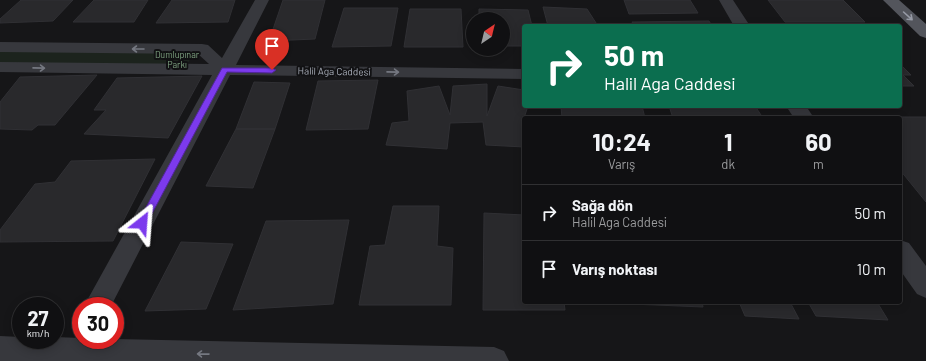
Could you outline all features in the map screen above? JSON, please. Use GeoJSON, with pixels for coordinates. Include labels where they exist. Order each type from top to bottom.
{"type":"FeatureCollection","features":[{"type":"Feature","properties":{"kind":"main road"},"geometry":{"type":"LineString","coordinates":[[890,0],[926,33]]}},
{"type":"Feature","properties":{"kind":"main road"},"geometry":{"type":"LineString","coordinates":[[906,0],[926,18]]}},
{"type":"Feature","properties":{"kind":"street"},"geometry":{"type":"LineString","coordinates":[[102,297],[262,0]]}},
{"type":"Feature","properties":{"kind":"street"},"geometry":{"type":"LineString","coordinates":[[726,0],[741,24]]}},
{"type":"Feature","properties":{"kind":"street"},"geometry":{"type":"LineString","coordinates":[[0,48],[202,49],[225,70]]}},
{"type":"Feature","properties":{"kind":"street","name":"Halil Aga Caddesi"},"geometry":{"type":"LineString","coordinates":[[0,68],[522,74]]}},
{"type":"Feature","properties":{"kind":"street"},"geometry":{"type":"LineString","coordinates":[[902,253],[926,286]]}},
{"type":"Feature","properties":{"kind":"street"},"geometry":{"type":"LineString","coordinates":[[0,350],[72,344]]}},
{"type":"Feature","properties":{"kind":"street"},"geometry":{"type":"LineString","coordinates":[[124,346],[494,361]]}},
{"type":"Feature","properties":{"kind":"green space","name":"Dumlupınar Parkı"},"geometry":{"type":"Polygon","coordinates":[[[0,47],[197,49],[183,70],[0,67],[0,47]]]}},
{"type":"Feature","properties":{"kind":"building"},"geometry":{"type":"Polygon","coordinates":[[[21,0],[73,0],[53,21],[0,23],[0,19],[21,0]]]}},
{"type":"Feature","properties":{"kind":"building"},"geometry":{"type":"Polygon","coordinates":[[[94,0],[148,0],[134,22],[73,22],[94,0]]]}},
{"type":"Feature","properties":{"kind":"building"},"geometry":{"type":"Polygon","coordinates":[[[172,0],[235,0],[228,22],[156,23],[172,0]]]}},
{"type":"Feature","properties":{"kind":"building"},"geometry":{"type":"Polygon","coordinates":[[[283,0],[325,0],[315,39],[269,41],[283,0]]]}},
{"type":"Feature","properties":{"kind":"building"},"geometry":{"type":"Polygon","coordinates":[[[624,0],[690,0],[698,13],[629,14],[624,0]]]}},
{"type":"Feature","properties":{"kind":"building"},"geometry":{"type":"Polygon","coordinates":[[[768,0],[843,0],[865,22],[785,22],[768,0]]]}},
{"type":"Feature","properties":{"kind":"building"},"geometry":{"type":"Polygon","coordinates":[[[543,7],[587,9],[597,24],[547,24],[543,7]]]}},
{"type":"Feature","properties":{"kind":"building"},"geometry":{"type":"Polygon","coordinates":[[[344,8],[398,8],[391,46],[332,47],[344,8]]]}},
{"type":"Feature","properties":{"kind":"building"},"geometry":{"type":"Polygon","coordinates":[[[410,9],[461,9],[463,47],[404,47],[410,9]]]}},
{"type":"Feature","properties":{"kind":"building"},"geometry":{"type":"Polygon","coordinates":[[[479,9],[528,10],[532,24],[522,24],[522,46],[510,46],[510,12],[479,12],[479,9]]]}},
{"type":"Feature","properties":{"kind":"building"},"geometry":{"type":"Polygon","coordinates":[[[709,21],[711,24],[633,24],[632,22],[709,21]]]}},
{"type":"Feature","properties":{"kind":"building"},"geometry":{"type":"Polygon","coordinates":[[[902,66],[911,75],[903,75],[914,86],[902,86],[902,66]]]}},
{"type":"Feature","properties":{"kind":"building"},"geometry":{"type":"Polygon","coordinates":[[[97,75],[55,125],[38,125],[32,130],[0,129],[0,102],[20,77],[97,75]]]}},
{"type":"Feature","properties":{"kind":"building"},"geometry":{"type":"Polygon","coordinates":[[[202,76],[168,138],[84,134],[106,110],[94,110],[117,78],[202,76]]]}},
{"type":"Feature","properties":{"kind":"building"},"geometry":{"type":"Polygon","coordinates":[[[378,80],[368,129],[306,130],[318,81],[378,80]]]}},
{"type":"Feature","properties":{"kind":"building"},"geometry":{"type":"Polygon","coordinates":[[[254,82],[290,83],[275,129],[236,129],[254,82]]]}},
{"type":"Feature","properties":{"kind":"building"},"geometry":{"type":"Polygon","coordinates":[[[487,84],[487,116],[498,86],[522,90],[522,108],[527,108],[525,116],[522,116],[522,147],[486,145],[483,122],[450,123],[447,149],[386,145],[392,123],[409,121],[407,91],[439,86],[450,115],[453,86],[487,84]]]}},
{"type":"Feature","properties":{"kind":"building"},"geometry":{"type":"Polygon","coordinates":[[[561,108],[642,108],[644,116],[562,116],[561,108]]]}},
{"type":"Feature","properties":{"kind":"building"},"geometry":{"type":"Polygon","coordinates":[[[670,108],[756,108],[762,116],[672,116],[670,108]]]}},
{"type":"Feature","properties":{"kind":"building"},"geometry":{"type":"Polygon","coordinates":[[[902,117],[926,117],[926,202],[902,172],[902,117]]]}},
{"type":"Feature","properties":{"kind":"building"},"geometry":{"type":"Polygon","coordinates":[[[236,129],[275,129],[253,188],[206,186],[236,129]]]}},
{"type":"Feature","properties":{"kind":"building"},"geometry":{"type":"Polygon","coordinates":[[[155,159],[113,241],[0,242],[0,230],[35,184],[55,182],[71,161],[155,159]]]}},
{"type":"Feature","properties":{"kind":"building"},"geometry":{"type":"Polygon","coordinates":[[[393,206],[439,206],[437,246],[453,248],[451,305],[359,305],[370,246],[385,245],[393,206]]]}},
{"type":"Feature","properties":{"kind":"building"},"geometry":{"type":"Polygon","coordinates":[[[484,213],[522,215],[522,304],[564,304],[565,310],[483,310],[484,213]]]}},
{"type":"Feature","properties":{"kind":"building"},"geometry":{"type":"Polygon","coordinates":[[[349,220],[333,304],[233,310],[266,221],[349,220]]]}},
{"type":"Feature","properties":{"kind":"building"},"geometry":{"type":"Polygon","coordinates":[[[181,242],[233,244],[206,309],[145,311],[181,242]]]}},
{"type":"Feature","properties":{"kind":"building"},"geometry":{"type":"Polygon","coordinates":[[[632,304],[702,304],[703,307],[632,304]]]}},
{"type":"Feature","properties":{"kind":"building"},"geometry":{"type":"Polygon","coordinates":[[[740,304],[791,304],[799,319],[745,316],[740,304]]]}},
{"type":"Feature","properties":{"kind":"building"},"geometry":{"type":"Polygon","coordinates":[[[809,304],[878,304],[888,320],[816,316],[809,304]]]}},
{"type":"Feature","properties":{"kind":"route"},"geometry":{"type":"LineString","coordinates":[[142,223],[225,70],[272,70]]}}]}
